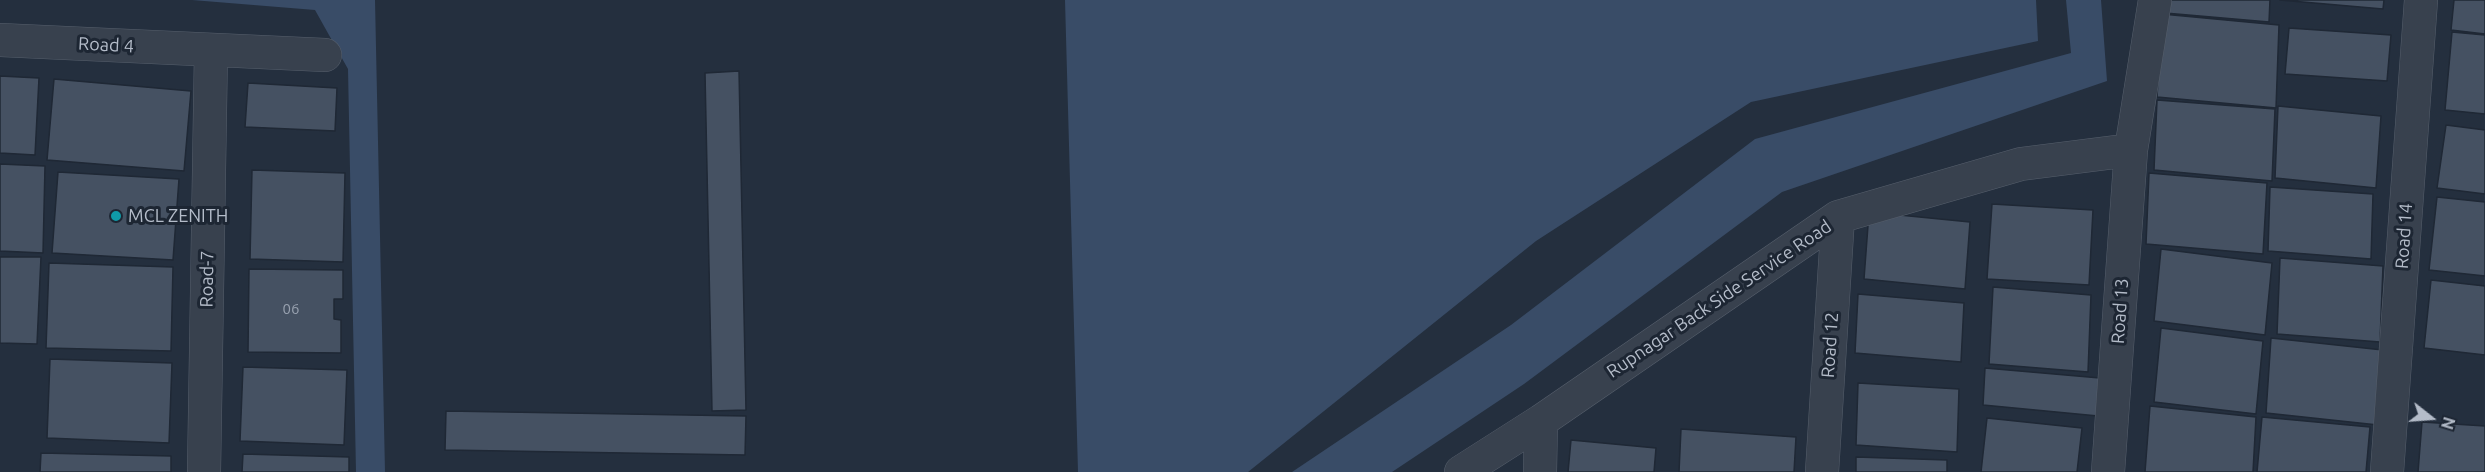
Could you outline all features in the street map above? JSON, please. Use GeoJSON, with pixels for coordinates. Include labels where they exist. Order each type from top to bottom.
{"type":"FeatureCollection","features":[{"type":"Feature","properties":{"kind":"street"},"geometry":{"type":"LineString","coordinates":[[2132,150],[2155,0]]}},
{"type":"Feature","properties":{"kind":"street","name":"Road 14"},"geometry":{"type":"LineString","coordinates":[[2386,472],[2421,0]]}},
{"type":"Feature","properties":{"kind":"street","name":"Road 4"},"geometry":{"type":"LineString","coordinates":[[0,40],[324,55]]}},
{"type":"Feature","properties":{"kind":"street","name":"Road-7"},"geometry":{"type":"LineString","coordinates":[[204,472],[211,50]]}},
{"type":"Feature","properties":{"kind":"street","name":"Rupnagar Back Side Service Road"},"geometry":{"type":"LineString","coordinates":[[1461,472],[1541,421],[1838,217],[2021,164],[2132,150]]}},
{"type":"Feature","properties":{"kind":"street","name":"Road 13"},"geometry":{"type":"LineString","coordinates":[[2108,472],[2132,150]]}},
{"type":"Feature","properties":{"kind":"street","name":"Road 12"},"geometry":{"type":"LineString","coordinates":[[1822,472],[1838,217]]}},
{"type":"Feature","properties":{"kind":"street"},"geometry":{"type":"LineString","coordinates":[[1540,472],[1541,421]]}},
{"type":"Feature","properties":{"kind":"water"},"geometry":{"type":"Polygon","coordinates":[[[192,0],[375,0],[385,472],[356,472],[348,69],[315,10],[192,0]]]}},
{"type":"Feature","properties":{"kind":"water"},"geometry":{"type":"Polygon","coordinates":[[[1065,0],[2036,0],[2038,41],[1751,102],[1536,241],[1248,472],[1078,472],[1065,0]]]}},
{"type":"Feature","properties":{"kind":"water"},"geometry":{"type":"Polygon","coordinates":[[[2066,0],[2101,0],[2107,81],[1782,192],[1524,384],[1392,472],[1292,472],[1511,325],[1755,139],[2071,53],[2066,0]]]}},
{"type":"Feature","properties":{"kind":"building"},"geometry":{"type":"Polygon","coordinates":[[[2166,0],[2270,0],[2269,22],[2165,13],[2166,0]]]}},
{"type":"Feature","properties":{"kind":"building"},"geometry":{"type":"Polygon","coordinates":[[[2280,0],[2384,0],[2383,9],[2280,0]]]}},
{"type":"Feature","properties":{"kind":"building"},"geometry":{"type":"Polygon","coordinates":[[[2454,0],[2485,0],[2485,34],[2451,30],[2454,0]]]}},
{"type":"Feature","properties":{"kind":"building"},"geometry":{"type":"Polygon","coordinates":[[[2162,14],[2279,25],[2276,108],[2157,97],[2162,14]]]}},
{"type":"Feature","properties":{"kind":"building"},"geometry":{"type":"Polygon","coordinates":[[[2289,28],[2391,35],[2387,81],[2285,74],[2289,28]]]}},
{"type":"Feature","properties":{"kind":"building"},"geometry":{"type":"Polygon","coordinates":[[[2452,32],[2485,35],[2485,114],[2445,110],[2452,32]]]}},
{"type":"Feature","properties":{"kind":"building"},"geometry":{"type":"Polygon","coordinates":[[[739,71],[746,410],[712,411],[705,73],[739,71]]]}},
{"type":"Feature","properties":{"kind":"building"},"geometry":{"type":"Polygon","coordinates":[[[0,76],[39,78],[35,155],[0,153],[0,76]]]}},
{"type":"Feature","properties":{"kind":"building"},"geometry":{"type":"Polygon","coordinates":[[[54,79],[191,91],[184,171],[47,160],[54,79]]]}},
{"type":"Feature","properties":{"kind":"building"},"geometry":{"type":"Polygon","coordinates":[[[248,83],[337,88],[335,131],[245,127],[248,83]]]}},
{"type":"Feature","properties":{"kind":"building"},"geometry":{"type":"Polygon","coordinates":[[[2157,100],[2275,109],[2272,181],[2154,170],[2157,100]]]}},
{"type":"Feature","properties":{"kind":"building"},"geometry":{"type":"Polygon","coordinates":[[[2278,106],[2381,116],[2376,188],[2275,178],[2278,106]]]}},
{"type":"Feature","properties":{"kind":"building"},"geometry":{"type":"Polygon","coordinates":[[[2446,125],[2485,130],[2485,194],[2437,188],[2446,125]]]}},
{"type":"Feature","properties":{"kind":"building"},"geometry":{"type":"Polygon","coordinates":[[[0,164],[45,166],[43,253],[0,251],[0,164]]]}},
{"type":"Feature","properties":{"kind":"building"},"geometry":{"type":"Polygon","coordinates":[[[252,170],[345,173],[343,262],[250,259],[252,170]]]}},
{"type":"Feature","properties":{"kind":"building","name":"MCL ZENITH"},"geometry":{"type":"Polygon","coordinates":[[[58,172],[179,179],[173,260],[52,253],[58,172]]]}},
{"type":"Feature","properties":{"kind":"building"},"geometry":{"type":"Polygon","coordinates":[[[2149,173],[2267,183],[2263,254],[2146,244],[2149,173]]]}},
{"type":"Feature","properties":{"kind":"building"},"geometry":{"type":"Polygon","coordinates":[[[2270,187],[2373,194],[2371,259],[2268,251],[2270,187]]]}},
{"type":"Feature","properties":{"kind":"building"},"geometry":{"type":"Polygon","coordinates":[[[2437,197],[2485,202],[2485,276],[2429,270],[2437,197]]]}},
{"type":"Feature","properties":{"kind":"building"},"geometry":{"type":"Polygon","coordinates":[[[1992,204],[2093,210],[2089,285],[1987,279],[1992,204]]]}},
{"type":"Feature","properties":{"kind":"building"},"geometry":{"type":"Polygon","coordinates":[[[1869,212],[1970,222],[1965,289],[1864,279],[1869,212]]]}},
{"type":"Feature","properties":{"kind":"building"},"geometry":{"type":"Polygon","coordinates":[[[2161,249],[2272,263],[2265,335],[2154,321],[2161,249]]]}},
{"type":"Feature","properties":{"kind":"building"},"geometry":{"type":"Polygon","coordinates":[[[0,257],[41,257],[37,344],[0,343],[0,257]]]}},
{"type":"Feature","properties":{"kind":"building"},"geometry":{"type":"Polygon","coordinates":[[[2280,258],[2383,266],[2380,342],[2277,334],[2280,258]]]}},
{"type":"Feature","properties":{"kind":"building"},"geometry":{"type":"Polygon","coordinates":[[[49,263],[173,267],[171,351],[46,348],[49,263]]]}},
{"type":"Feature","properties":{"kind":"building"},"geometry":{"type":"Polygon","coordinates":[[[249,269],[343,270],[343,299],[334,299],[334,319],[341,320],[341,353],[248,352],[249,269]]]}},
{"type":"Feature","properties":{"kind":"building"},"geometry":{"type":"Polygon","coordinates":[[[2431,280],[2485,286],[2485,355],[2424,348],[2431,280]]]}},
{"type":"Feature","properties":{"kind":"building"},"geometry":{"type":"Polygon","coordinates":[[[1993,287],[2091,295],[2088,372],[1989,364],[1993,287]]]}},
{"type":"Feature","properties":{"kind":"building"},"geometry":{"type":"Polygon","coordinates":[[[1858,294],[1964,303],[1961,362],[1855,353],[1858,294]]]}},
{"type":"Feature","properties":{"kind":"building"},"geometry":{"type":"Polygon","coordinates":[[[2161,328],[2263,341],[2256,414],[2154,402],[2161,328]]]}},
{"type":"Feature","properties":{"kind":"building"},"geometry":{"type":"Polygon","coordinates":[[[2271,338],[2383,350],[2378,425],[2266,413],[2271,338]]]}},
{"type":"Feature","properties":{"kind":"building"},"geometry":{"type":"Polygon","coordinates":[[[50,359],[172,363],[169,443],[47,438],[50,359]]]}},
{"type":"Feature","properties":{"kind":"building"},"geometry":{"type":"Polygon","coordinates":[[[243,367],[347,370],[344,445],[240,441],[243,367]]]}},
{"type":"Feature","properties":{"kind":"building"},"geometry":{"type":"Polygon","coordinates":[[[1985,368],[2100,378],[2098,416],[1983,405],[1985,368]]]}},
{"type":"Feature","properties":{"kind":"building"},"geometry":{"type":"Polygon","coordinates":[[[1858,383],[1959,389],[1957,452],[1856,445],[1858,383]]]}},
{"type":"Feature","properties":{"kind":"building"},"geometry":{"type":"Polygon","coordinates":[[[2150,406],[2256,417],[2253,472],[2145,472],[2150,406]]]}},
{"type":"Feature","properties":{"kind":"building"},"geometry":{"type":"Polygon","coordinates":[[[446,411],[746,416],[745,455],[445,450],[446,411]]]}},
{"type":"Feature","properties":{"kind":"building"},"geometry":{"type":"Polygon","coordinates":[[[2262,417],[2370,427],[2366,472],[2257,472],[2262,417]]]}},
{"type":"Feature","properties":{"kind":"building"},"geometry":{"type":"Polygon","coordinates":[[[1987,418],[2082,428],[2077,472],[1981,472],[1987,418]]]}},
{"type":"Feature","properties":{"kind":"building"},"geometry":{"type":"Polygon","coordinates":[[[2422,422],[2485,426],[2485,472],[2418,472],[2422,422]]]}},
{"type":"Feature","properties":{"kind":"building"},"geometry":{"type":"Polygon","coordinates":[[[1681,429],[1796,437],[1794,472],[1679,472],[1681,429]]]}},
{"type":"Feature","properties":{"kind":"building"},"geometry":{"type":"Polygon","coordinates":[[[1571,440],[1656,448],[1654,472],[1568,472],[1571,440]]]}},
{"type":"Feature","properties":{"kind":"building"},"geometry":{"type":"Polygon","coordinates":[[[41,453],[171,456],[171,472],[40,472],[41,453]]]}},
{"type":"Feature","properties":{"kind":"building"},"geometry":{"type":"Polygon","coordinates":[[[243,454],[349,457],[349,472],[242,472],[243,454]]]}},
{"type":"Feature","properties":{"kind":"building"},"geometry":{"type":"Polygon","coordinates":[[[1856,457],[1947,460],[1947,472],[1856,472],[1856,457]]]}},
{"type":"Feature","properties":{"kind":"place","name":"MCL ZENITH"},"geometry":{"type":"Point","coordinates":[116,216]}}]}
